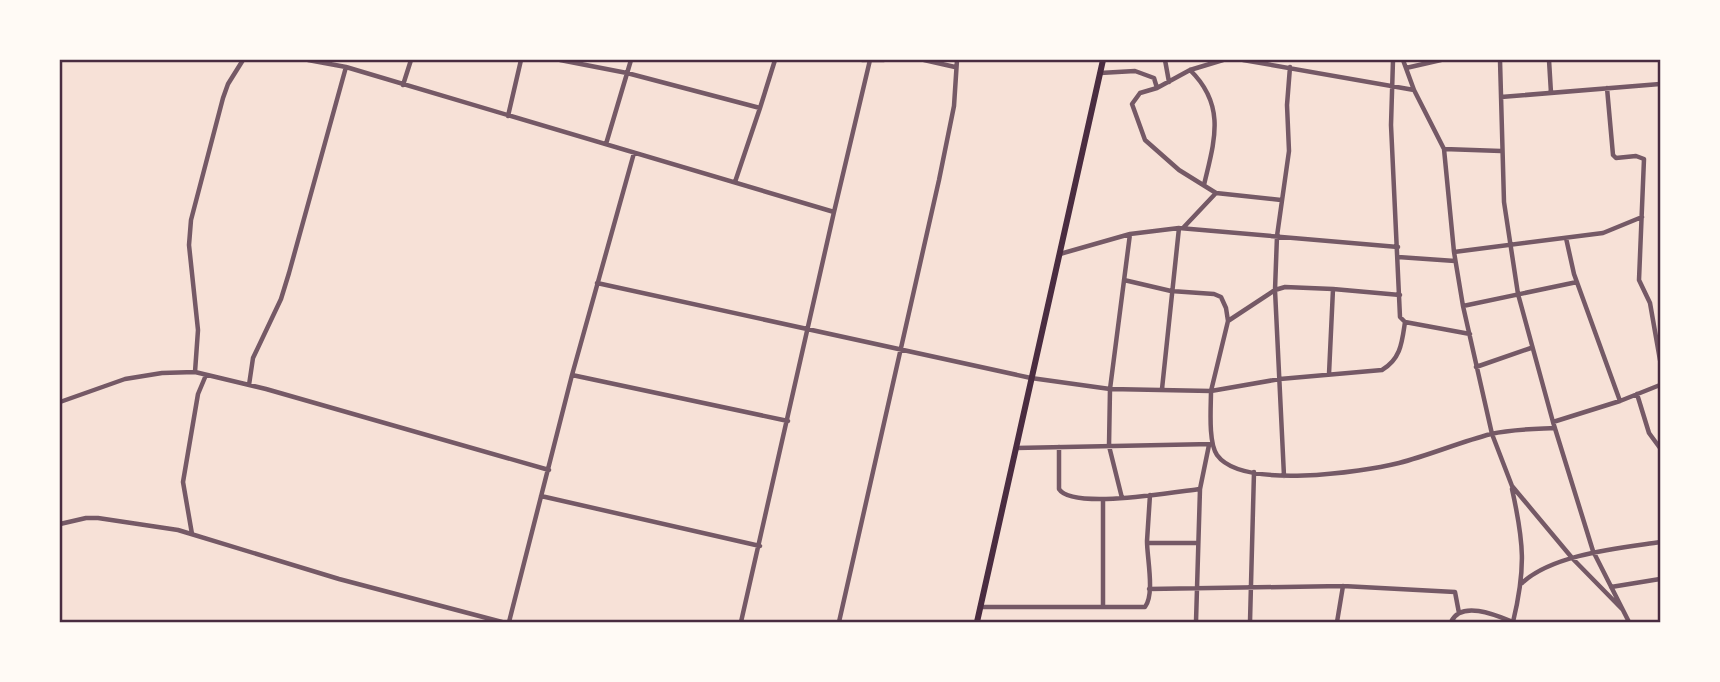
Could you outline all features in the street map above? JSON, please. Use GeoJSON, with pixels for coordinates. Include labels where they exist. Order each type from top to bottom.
{"type":"FeatureCollection","features":[{"type":"Feature","properties":{"kind":"main road"},"geometry":{"type":"LineString","coordinates":[[977,622],[1103,60]]}},
{"type":"Feature","properties":{"kind":"street"},"geometry":{"type":"LineString","coordinates":[[195,372],[198,330],[189,245],[191,220],[223,98],[243,60]]}},
{"type":"Feature","properties":{"kind":"street"},"geometry":{"type":"LineString","coordinates":[[308,60],[346,67],[834,212]]}},
{"type":"Feature","properties":{"kind":"street"},"geometry":{"type":"LineString","coordinates":[[403,85],[411,60]]}},
{"type":"Feature","properties":{"kind":"street"},"geometry":{"type":"LineString","coordinates":[[508,116],[519,60]]}},
{"type":"Feature","properties":{"kind":"street"},"geometry":{"type":"LineString","coordinates":[[561,60],[627,73],[760,108]]}},
{"type":"Feature","properties":{"kind":"street"},"geometry":{"type":"LineString","coordinates":[[606,144],[631,60]]}},
{"type":"Feature","properties":{"kind":"street"},"geometry":{"type":"LineString","coordinates":[[735,182],[775,60]]}},
{"type":"Feature","properties":{"kind":"street"},"geometry":{"type":"LineString","coordinates":[[862,60],[884,60]]}},
{"type":"Feature","properties":{"kind":"street"},"geometry":{"type":"LineString","coordinates":[[741,622],[870,60]]}},
{"type":"Feature","properties":{"kind":"street"},"geometry":{"type":"LineString","coordinates":[[923,60],[955,68]]}},
{"type":"Feature","properties":{"kind":"street"},"geometry":{"type":"LineString","coordinates":[[839,622],[954,106],[957,60]]}},
{"type":"Feature","properties":{"kind":"street"},"geometry":{"type":"LineString","coordinates":[[1165,60],[1169,82]]}},
{"type":"Feature","properties":{"kind":"street"},"geometry":{"type":"LineString","coordinates":[[1223,60],[1190,70],[1157,88],[1140,93],[1133,101],[1139,129],[1159,154],[1216,193],[1281,200]]}},
{"type":"Feature","properties":{"kind":"street"},"geometry":{"type":"LineString","coordinates":[[1243,60],[1297,67],[1414,90]]}},
{"type":"Feature","properties":{"kind":"street"},"geometry":{"type":"LineString","coordinates":[[1297,60],[1297,67]]}},
{"type":"Feature","properties":{"kind":"street"},"geometry":{"type":"LineString","coordinates":[[1393,60],[1391,125],[1400,317],[1405,322],[1470,334]]}},
{"type":"Feature","properties":{"kind":"street"},"geometry":{"type":"LineString","coordinates":[[1403,60],[1414,90],[1444,149],[1455,261],[1463,306],[1492,434],[1512,486],[1521,531],[1522,583],[1513,622],[1483,611],[1458,612]]}},
{"type":"Feature","properties":{"kind":"street"},"geometry":{"type":"LineString","coordinates":[[1406,68],[1441,60]]}},
{"type":"Feature","properties":{"kind":"street"},"geometry":{"type":"LineString","coordinates":[[1500,60],[1504,202],[1518,294],[1531,348],[1593,551],[1629,622]]}},
{"type":"Feature","properties":{"kind":"street"},"geometry":{"type":"LineString","coordinates":[[1549,60],[1551,93]]}},
{"type":"Feature","properties":{"kind":"street"},"geometry":{"type":"LineString","coordinates":[[249,385],[253,358],[281,299],[289,273],[346,67]]}},
{"type":"Feature","properties":{"kind":"street"},"geometry":{"type":"LineString","coordinates":[[1284,477],[1275,290],[1277,236],[1289,151],[1287,105],[1290,67]]}},
{"type":"Feature","properties":{"kind":"street"},"geometry":{"type":"LineString","coordinates":[[1190,70],[1212,103],[1215,117],[1215,133],[1204,186]]}},
{"type":"Feature","properties":{"kind":"street"},"geometry":{"type":"LineString","coordinates":[[1100,73],[1141,72],[1154,78],[1157,88]]}},
{"type":"Feature","properties":{"kind":"street"},"geometry":{"type":"LineString","coordinates":[[1501,97],[1661,84]]}},
{"type":"Feature","properties":{"kind":"street"},"geometry":{"type":"LineString","coordinates":[[1607,88],[1614,155],[1616,158],[1636,156],[1644,159],[1639,280],[1650,303],[1661,360]]}},
{"type":"Feature","properties":{"kind":"street"},"geometry":{"type":"LineString","coordinates":[[1444,149],[1501,151]]}},
{"type":"Feature","properties":{"kind":"street"},"geometry":{"type":"LineString","coordinates":[[509,622],[572,375],[634,153]]}},
{"type":"Feature","properties":{"kind":"street"},"geometry":{"type":"LineString","coordinates":[[1162,389],[1171,291],[1181,229],[1216,193]]}},
{"type":"Feature","properties":{"kind":"street"},"geometry":{"type":"LineString","coordinates":[[1454,252],[1603,233],[1642,217]]}},
{"type":"Feature","properties":{"kind":"street"},"geometry":{"type":"LineString","coordinates":[[1059,254],[1130,234],[1181,229],[1398,247]]}},
{"type":"Feature","properties":{"kind":"street"},"geometry":{"type":"LineString","coordinates":[[1122,498],[1109,446],[1110,389],[1130,234]]}},
{"type":"Feature","properties":{"kind":"street"},"geometry":{"type":"LineString","coordinates":[[1566,238],[1577,282],[1620,401]]}},
{"type":"Feature","properties":{"kind":"street"},"geometry":{"type":"LineString","coordinates":[[1398,257],[1455,261]]}},
{"type":"Feature","properties":{"kind":"street"},"geometry":{"type":"LineString","coordinates":[[1124,280],[1171,291],[1214,294],[1221,298],[1226,308],[1228,321],[1211,391],[1210,444],[1200,489],[1196,622]]}},
{"type":"Feature","properties":{"kind":"street"},"geometry":{"type":"LineString","coordinates":[[1463,306],[1577,282]]}},
{"type":"Feature","properties":{"kind":"street"},"geometry":{"type":"LineString","coordinates":[[597,283],[1031,379],[1110,389],[1211,391],[1280,379],[1382,370],[1392,365],[1400,350],[1405,322]]}},
{"type":"Feature","properties":{"kind":"street"},"geometry":{"type":"LineString","coordinates":[[1228,321],[1275,290],[1285,287],[1399,295]]}},
{"type":"Feature","properties":{"kind":"street"},"geometry":{"type":"LineString","coordinates":[[1329,374],[1333,289]]}},
{"type":"Feature","properties":{"kind":"street"},"geometry":{"type":"LineString","coordinates":[[1476,367],[1531,348]]}},
{"type":"Feature","properties":{"kind":"street"},"geometry":{"type":"LineString","coordinates":[[60,402],[125,379],[162,373],[195,372],[549,470]]}},
{"type":"Feature","properties":{"kind":"street"},"geometry":{"type":"LineString","coordinates":[[192,534],[183,482],[198,394],[206,375]]}},
{"type":"Feature","properties":{"kind":"street"},"geometry":{"type":"LineString","coordinates":[[572,375],[788,421]]}},
{"type":"Feature","properties":{"kind":"street"},"geometry":{"type":"LineString","coordinates":[[1210,444],[1221,459],[1254,472],[1284,477],[1368,470],[1492,434],[1554,425],[1661,384]]}},
{"type":"Feature","properties":{"kind":"street"},"geometry":{"type":"LineString","coordinates":[[1637,394],[1649,433],[1661,448]]}},
{"type":"Feature","properties":{"kind":"street"},"geometry":{"type":"LineString","coordinates":[[1016,448],[1210,444]]}},
{"type":"Feature","properties":{"kind":"street"},"geometry":{"type":"LineString","coordinates":[[1059,447],[1059,488],[1068,497],[1103,500],[1200,489]]}},
{"type":"Feature","properties":{"kind":"street"},"geometry":{"type":"LineString","coordinates":[[1250,622],[1254,472]]}},
{"type":"Feature","properties":{"kind":"street"},"geometry":{"type":"LineString","coordinates":[[1512,486],[1573,559],[1622,609]]}},
{"type":"Feature","properties":{"kind":"street"},"geometry":{"type":"LineString","coordinates":[[980,607],[1143,608],[1149,602],[1147,543],[1150,495]]}},
{"type":"Feature","properties":{"kind":"street"},"geometry":{"type":"LineString","coordinates":[[541,496],[760,546]]}},
{"type":"Feature","properties":{"kind":"street"},"geometry":{"type":"LineString","coordinates":[[1103,500],[1103,606]]}},
{"type":"Feature","properties":{"kind":"street"},"geometry":{"type":"LineString","coordinates":[[60,524],[98,518],[192,534],[340,579],[502,622]]}},
{"type":"Feature","properties":{"kind":"street"},"geometry":{"type":"LineString","coordinates":[[1522,583],[1538,571],[1593,551],[1661,542]]}},
{"type":"Feature","properties":{"kind":"street"},"geometry":{"type":"LineString","coordinates":[[1147,543],[1198,543]]}},
{"type":"Feature","properties":{"kind":"street"},"geometry":{"type":"LineString","coordinates":[[1611,587],[1661,579]]}},
{"type":"Feature","properties":{"kind":"street"},"geometry":{"type":"LineString","coordinates":[[1337,622],[1343,586]]}},
{"type":"Feature","properties":{"kind":"street"},"geometry":{"type":"LineString","coordinates":[[1149,589],[1343,586],[1455,592],[1458,612],[1451,622]]}}]}
